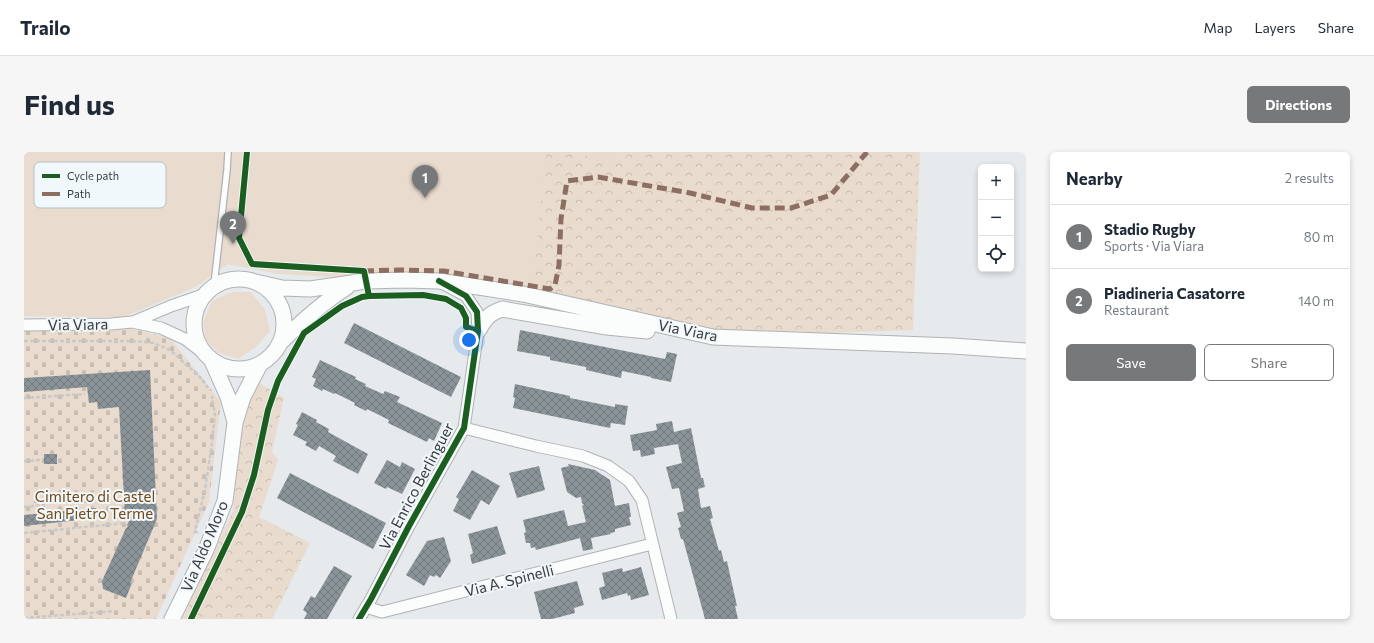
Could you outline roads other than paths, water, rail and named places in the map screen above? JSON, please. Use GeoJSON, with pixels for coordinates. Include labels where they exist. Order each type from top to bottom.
{"type":"FeatureCollection","features":[{"type":"Feature","properties":{"kind":"main road"},"geometry":{"type":"LineString","coordinates":[[244,278],[260,283],[271,291],[279,303],[284,316],[284,330],[280,344],[272,356],[260,364],[248,369],[236,370],[224,367],[207,356],[195,338],[193,323],[195,308],[202,295],[214,285],[229,279],[244,278]]}},
{"type":"Feature","properties":{"kind":"main road","name":"Via Viara"},"geometry":{"type":"LineString","coordinates":[[260,283],[282,288],[310,289],[366,281],[439,281],[523,294],[714,337],[953,346],[1026,351]]}},
{"type":"Feature","properties":{"kind":"main road","name":"Via Viara"},"geometry":{"type":"LineString","coordinates":[[280,344],[301,322],[327,300],[353,283]]}},
{"type":"Feature","properties":{"kind":"main road"},"geometry":{"type":"LineString","coordinates":[[478,331],[485,319],[491,313],[502,309],[607,327],[653,332],[663,326]]}},
{"type":"Feature","properties":{"kind":"main road","name":"Via Aldo Moro"},"geometry":{"type":"LineString","coordinates":[[207,356],[228,397],[235,423]]}},
{"type":"Feature","properties":{"kind":"main road","name":"Via Aldo Moro"},"geometry":{"type":"LineString","coordinates":[[172,619],[210,538],[225,501],[235,423],[243,397],[260,364]]}},
{"type":"Feature","properties":{"kind":"street","name":"Via Enrico Berlinguer"},"geometry":{"type":"LineString","coordinates":[[359,619],[464,428],[478,331],[477,312],[466,296],[439,281]]}},
{"type":"Feature","properties":{"kind":"street","name":"Via Viara"},"geometry":{"type":"LineString","coordinates":[[24,325],[111,324],[132,322],[202,295]]}},
{"type":"Feature","properties":{"kind":"street","name":"Via Viara"},"geometry":{"type":"LineString","coordinates":[[132,322],[161,328],[185,339],[207,356]]}},
{"type":"Feature","properties":{"kind":"street"},"geometry":{"type":"LineString","coordinates":[[464,428],[583,456],[608,466],[629,481],[642,500],[671,619]]}},
{"type":"Feature","properties":{"kind":"street","name":"Via A. Spinelli"},"geometry":{"type":"LineString","coordinates":[[366,607],[382,612],[652,544]]}},
{"type":"Feature","properties":{"kind":"lane"},"geometry":{"type":"LineString","coordinates":[[214,285],[228,152]]}},
{"type":"Feature","properties":{"kind":"place","name":"Stadio Rugby"},"geometry":{"type":"Point","coordinates":[425,198]}},
{"type":"Feature","properties":{"kind":"place","name":"Piadineria Casatorre"},"geometry":{"type":"Point","coordinates":[233,244]}},
{"type":"Feature","properties":{"kind":"park label","name":"Cimitero di Castel San Pietro Terme"},"geometry":{"type":"Point","coordinates":[95,504]}}]}
